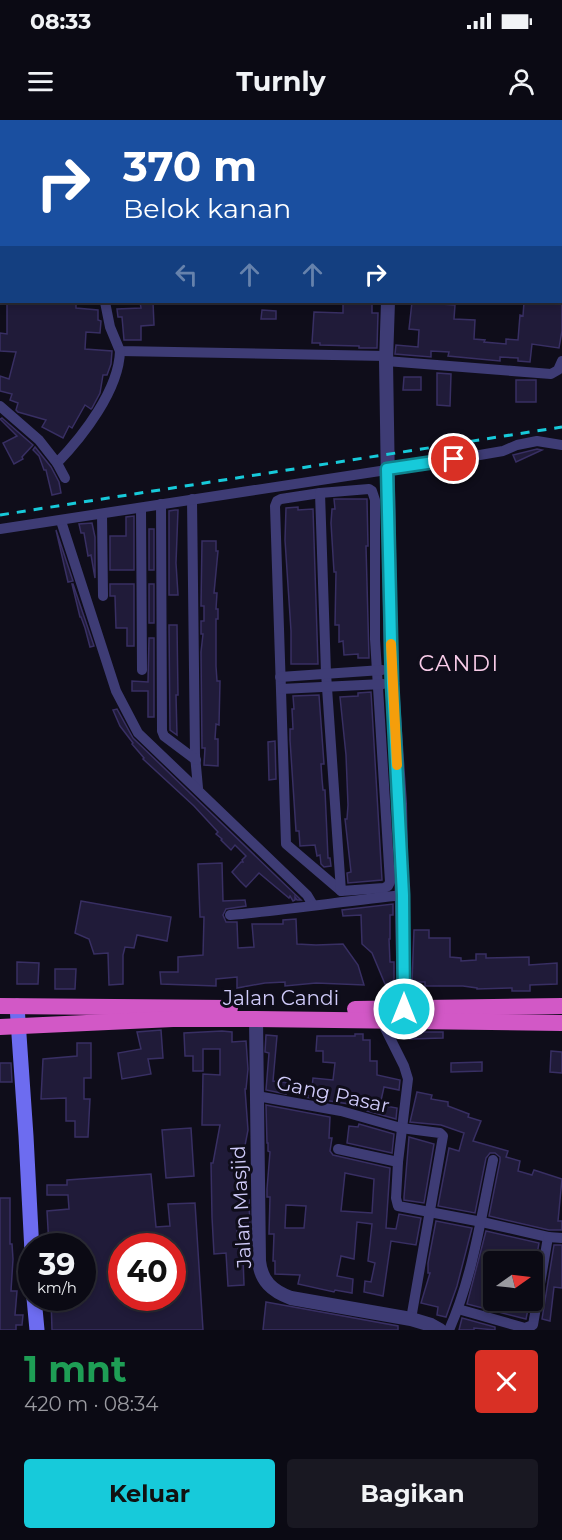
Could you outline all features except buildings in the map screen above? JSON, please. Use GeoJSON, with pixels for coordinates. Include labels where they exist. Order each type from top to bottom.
{"type":"FeatureCollection","features":[{"type":"Feature","properties":{"kind":"highway","name":"Jalan Candi"},"geometry":{"type":"LineString","coordinates":[[8,1006],[404,1009],[562,1006]]}},
{"type":"Feature","properties":{"kind":"highway","name":"Jalan Candi"},"geometry":{"type":"LineString","coordinates":[[0,1027],[173,1019],[562,1023]]}},
{"type":"Feature","properties":{"kind":"main road"},"geometry":{"type":"LineString","coordinates":[[8,1006],[18,1026],[31,1233]]}},
{"type":"Feature","properties":{"kind":"main road"},"geometry":{"type":"LineString","coordinates":[[35,1311],[37,1330]]}},
{"type":"Feature","properties":{"kind":"street"},"geometry":{"type":"LineString","coordinates":[[60,460],[105,401],[117,372],[120,351],[110,327],[105,303]]}},
{"type":"Feature","properties":{"kind":"street"},"geometry":{"type":"LineString","coordinates":[[388,303],[386,358],[387,679],[390,884],[384,888],[341,891],[286,844],[275,504],[279,500],[320,493],[369,489],[374,495],[375,639],[377,670],[387,679],[403,895],[404,1009]]}},
{"type":"Feature","properties":{"kind":"street"},"geometry":{"type":"LineString","coordinates":[[120,351],[386,358],[551,374],[558,370],[562,361]]}},
{"type":"Feature","properties":{"kind":"street"},"geometry":{"type":"LineString","coordinates":[[0,406],[60,460],[65,478]]}},
{"type":"Feature","properties":{"kind":"street"},"geometry":{"type":"LineString","coordinates":[[0,529],[503,451],[537,441],[562,445]]}},
{"type":"Feature","properties":{"kind":"street"},"geometry":{"type":"LineString","coordinates":[[320,493],[326,673],[341,891]]}},
{"type":"Feature","properties":{"kind":"street"},"geometry":{"type":"LineString","coordinates":[[192,499],[198,784]]}},
{"type":"Feature","properties":{"kind":"street"},"geometry":{"type":"LineString","coordinates":[[161,504],[162,731],[164,736],[197,763]]}},
{"type":"Feature","properties":{"kind":"street"},"geometry":{"type":"LineString","coordinates":[[141,508],[142,670]]}},
{"type":"Feature","properties":{"kind":"street"},"geometry":{"type":"LineString","coordinates":[[102,514],[103,596]]}},
{"type":"Feature","properties":{"kind":"street"},"geometry":{"type":"LineString","coordinates":[[62,521],[116,691],[138,733],[198,784],[315,905]]}},
{"type":"Feature","properties":{"kind":"street"},"geometry":{"type":"LineString","coordinates":[[280,677],[377,670]]}},
{"type":"Feature","properties":{"kind":"street"},"geometry":{"type":"LineString","coordinates":[[281,689],[328,687],[387,679]]}},
{"type":"Feature","properties":{"kind":"street"},"geometry":{"type":"LineString","coordinates":[[230,915],[283,911],[331,902],[403,895]]}},
{"type":"Feature","properties":{"kind":"street","name":"Jalan Masjid"},"geometry":{"type":"LineString","coordinates":[[256,1019],[259,1261],[266,1282],[276,1291],[291,1298],[411,1319],[440,1330]]}},
{"type":"Feature","properties":{"kind":"street"},"geometry":{"type":"LineString","coordinates":[[381,1020],[406,1072],[406,1090],[400,1128],[396,1198],[398,1206],[548,1237],[562,1234]]}},
{"type":"Feature","properties":{"kind":"street","name":"Gang Pasar"},"geometry":{"type":"LineString","coordinates":[[257,1096],[341,1111],[400,1128],[440,1133],[443,1136],[430,1211]]}},
{"type":"Feature","properties":{"kind":"street"},"geometry":{"type":"LineString","coordinates":[[338,1149],[398,1162]]}},
{"type":"Feature","properties":{"kind":"street"},"geometry":{"type":"LineString","coordinates":[[449,1330],[458,1310],[482,1222],[484,1199],[493,1160]]}},
{"type":"Feature","properties":{"kind":"street"},"geometry":{"type":"LineString","coordinates":[[411,1319],[430,1211]]}},
{"type":"Feature","properties":{"kind":"street"},"geometry":{"type":"LineString","coordinates":[[458,1310],[525,1328],[533,1325],[548,1237]]}},
{"type":"Feature","properties":{"kind":"railway"},"geometry":{"type":"LineString","coordinates":[[0,515],[562,427]]}},
{"type":"Feature","properties":{"kind":"slow traffic"},"geometry":{"type":"LineString","coordinates":[[391,644],[397,765]]}},
{"type":"Feature","properties":{"kind":"district","name":"CANDI"},"geometry":{"type":"Point","coordinates":[459,663]}},
{"type":"Feature","properties":{"kind":"route"},"geometry":{"type":"LineString","coordinates":[[404,1009],[403,895],[392,683],[387,469],[454,459]]}}]}
